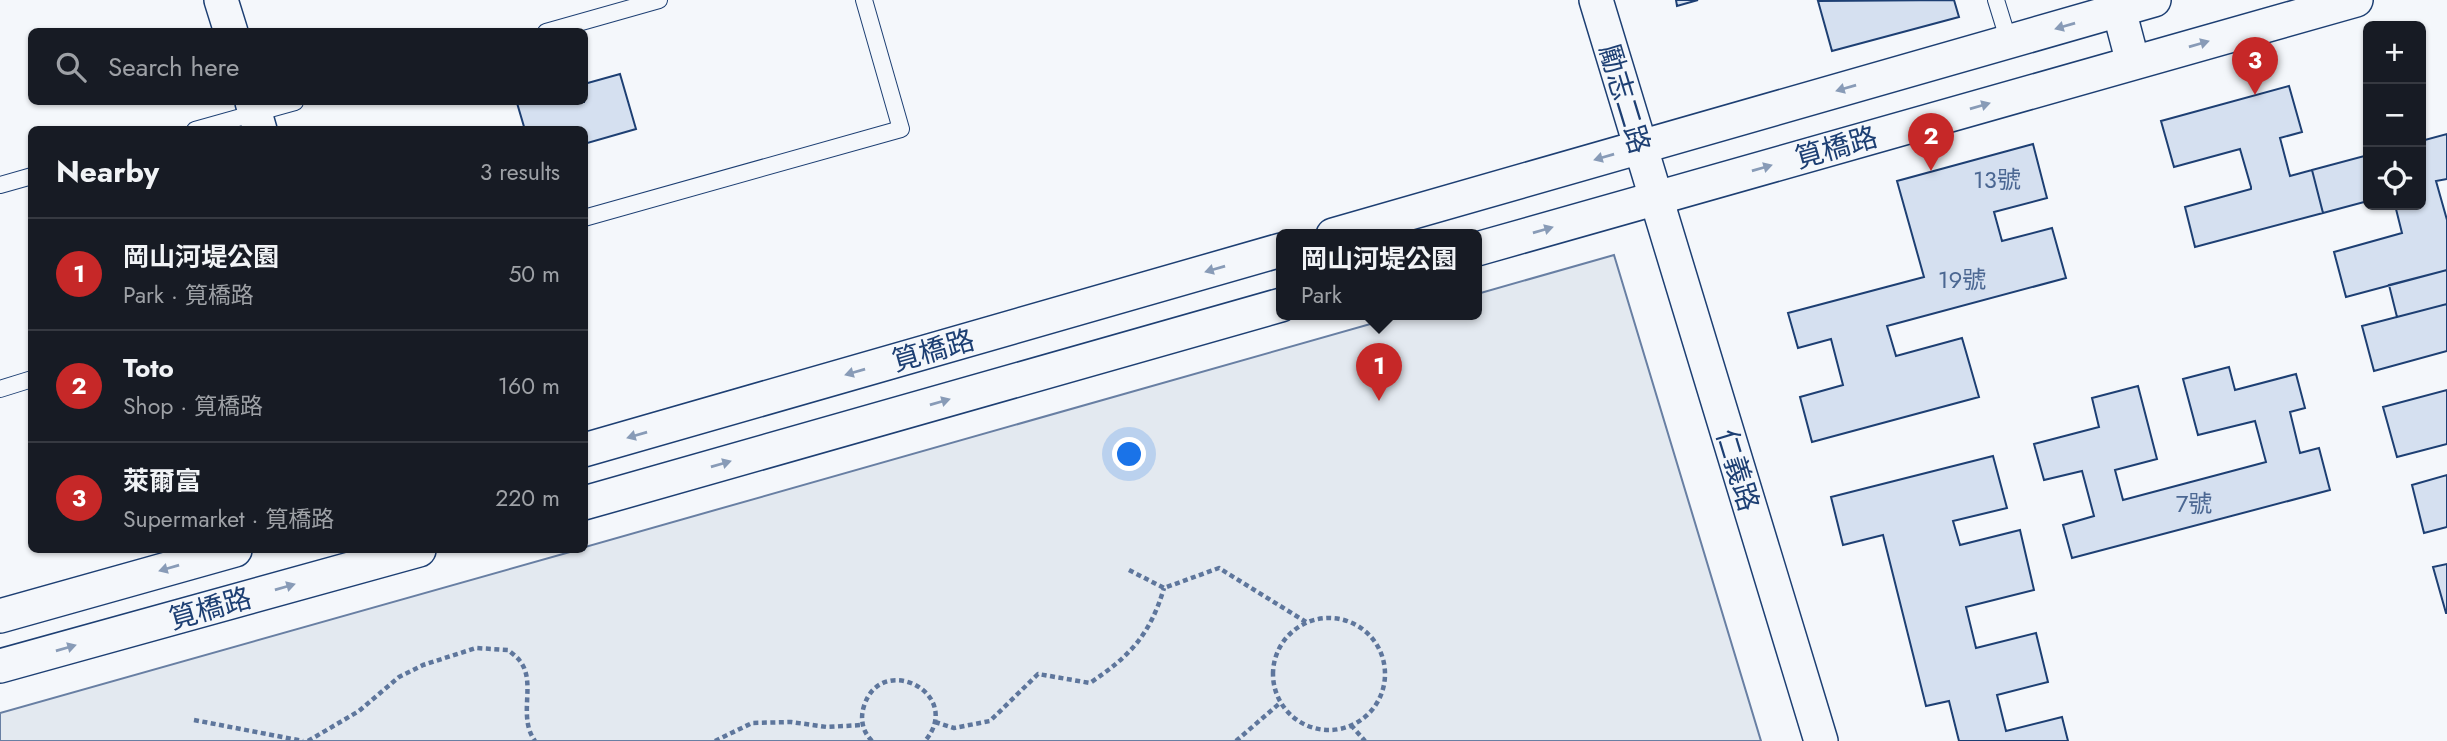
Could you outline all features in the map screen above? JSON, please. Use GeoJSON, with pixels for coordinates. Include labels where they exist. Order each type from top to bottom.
{"type":"FeatureCollection","features":[{"type":"Feature","properties":{"kind":"street"},"geometry":{"type":"LineString","coordinates":[[221,0],[229,28]]}},
{"type":"Feature","properties":{"kind":"street","name":"勵志二路"},"geometry":{"type":"LineString","coordinates":[[1595,0],[1656,198]]}},
{"type":"Feature","properties":{"kind":"street","name":"筧橋路"},"geometry":{"type":"LineString","coordinates":[[1354,229],[2154,0]]}},
{"type":"Feature","properties":{"kind":"street","name":"筧橋路"},"geometry":{"type":"LineString","coordinates":[[1482,248],[2356,0]]}},
{"type":"Feature","properties":{"kind":"street"},"geometry":{"type":"LineString","coordinates":[[2119,10],[2133,63]]}},
{"type":"Feature","properties":{"kind":"street","name":"仁義路"},"geometry":{"type":"LineString","coordinates":[[1656,198],[1821,741]]}},
{"type":"Feature","properties":{"kind":"street","name":"筧橋路"},"geometry":{"type":"LineString","coordinates":[[588,449],[1276,251]]}},
{"type":"Feature","properties":{"kind":"street"},"geometry":{"type":"LineString","coordinates":[[1176,280],[1191,330]]}},
{"type":"Feature","properties":{"kind":"street","name":"筧橋路"},"geometry":{"type":"LineString","coordinates":[[588,502],[1276,306]]}},
{"type":"Feature","properties":{"kind":"street","name":"筧橋路"},"geometry":{"type":"LineString","coordinates":[[0,616],[224,553]]}},
{"type":"Feature","properties":{"kind":"street","name":"筧橋路"},"geometry":{"type":"LineString","coordinates":[[0,666],[386,554]]}},
{"type":"Feature","properties":{"kind":"lane"},"geometry":{"type":"LineString","coordinates":[[560,28],[659,0]]}},
{"type":"Feature","properties":{"kind":"lane"},"geometry":{"type":"LineString","coordinates":[[588,217],[901,129],[864,0]]}},
{"type":"Feature","properties":{"kind":"lane"},"geometry":{"type":"LineString","coordinates":[[1996,0],[2009,42]]}},
{"type":"Feature","properties":{"kind":"lane"},"geometry":{"type":"LineString","coordinates":[[211,126],[286,105]]}},
{"type":"Feature","properties":{"kind":"lane"},"geometry":{"type":"LineString","coordinates":[[0,185],[28,177]]}},
{"type":"Feature","properties":{"kind":"lane"},"geometry":{"type":"LineString","coordinates":[[0,389],[28,380]]}},
{"type":"Feature","properties":{"kind":"path"},"geometry":{"type":"LineString","coordinates":[[1129,570],[1164,588],[1219,568],[1306,622]]}},
{"type":"Feature","properties":{"kind":"path"},"geometry":{"type":"LineString","coordinates":[[935,722],[954,728],[990,721],[1038,674],[1090,683],[1119,663],[1140,638],[1155,616],[1164,588]]}},
{"type":"Feature","properties":{"kind":"path"},"geometry":{"type":"LineString","coordinates":[[1325,618],[1345,620],[1363,629],[1376,643],[1384,660],[1386,677],[1382,695],[1373,710],[1359,723],[1342,729],[1324,730],[1307,726],[1292,717],[1280,703],[1274,686],[1273,668],[1278,649],[1290,633],[1306,622],[1325,618]]}},
{"type":"Feature","properties":{"kind":"path"},"geometry":{"type":"LineString","coordinates":[[194,720],[305,741],[359,711],[399,677],[423,665],[476,648],[508,650],[522,663],[529,691],[525,711],[534,741]]}},
{"type":"Feature","properties":{"kind":"path"},"geometry":{"type":"LineString","coordinates":[[872,741],[862,725],[861,712],[865,700],[881,684],[904,680],[924,690],[935,710],[935,722],[925,741]]}},
{"type":"Feature","properties":{"kind":"path"},"geometry":{"type":"LineString","coordinates":[[1236,741],[1280,703]]}},
{"type":"Feature","properties":{"kind":"path"},"geometry":{"type":"LineString","coordinates":[[715,741],[752,723],[791,722],[827,727],[862,725]]}},
{"type":"Feature","properties":{"kind":"path"},"geometry":{"type":"LineString","coordinates":[[1350,725],[1365,741]]}},
{"type":"Feature","properties":{"kind":"shaded area"},"geometry":{"type":"Polygon","coordinates":[[[1614,255],[1761,741],[0,741],[0,713],[566,553],[588,553],[588,546],[1384,320],[1482,320],[1482,293],[1614,255]]]}},
{"type":"Feature","properties":{"kind":"building"},"geometry":{"type":"Polygon","coordinates":[[[1676,0],[1698,0],[1677,6],[1676,0]]]}},
{"type":"Feature","properties":{"kind":"building"},"geometry":{"type":"Polygon","coordinates":[[[1954,0],[1959,17],[1832,51],[1818,1],[1954,0]]]}},
{"type":"Feature","properties":{"kind":"building"},"geometry":{"type":"Polygon","coordinates":[[[620,74],[636,129],[588,143],[588,126],[524,126],[518,105],[588,105],[588,83],[620,74]]]}},
{"type":"Feature","properties":{"kind":"building"},"geometry":{"type":"Polygon","coordinates":[[[2289,86],[2302,132],[2280,138],[2290,176],[2312,170],[2323,213],[2195,247],[2185,207],[2251,187],[2240,149],[2174,167],[2161,121],[2289,86]]]}},
{"type":"Feature","properties":{"kind":"building"},"geometry":{"type":"Polygon","coordinates":[[[2447,134],[2447,179],[2436,181],[2447,220],[2447,270],[2346,297],[2334,252],[2402,233],[2396,210],[2426,210],[2426,140],[2447,134]]]}},
{"type":"Feature","properties":{"kind":"building"},"geometry":{"type":"Polygon","coordinates":[[[2033,144],[2047,198],[1994,212],[2002,241],[2052,228],[2066,278],[1887,326],[1896,356],[1962,338],[1979,397],[1812,442],[1800,397],[1843,385],[1831,339],[1798,348],[1788,313],[1924,277],[1897,181],[2033,144]]]}},
{"type":"Feature","properties":{"kind":"building"},"geometry":{"type":"Polygon","coordinates":[[[2363,156],[2363,202],[2323,213],[2312,170],[2363,156]]]}},
{"type":"Feature","properties":{"kind":"building"},"geometry":{"type":"Polygon","coordinates":[[[2447,270],[2447,304],[2397,317],[2389,285],[2447,270]]]}},
{"type":"Feature","properties":{"kind":"building"},"geometry":{"type":"Polygon","coordinates":[[[2447,304],[2447,351],[2374,371],[2362,326],[2447,304]]]}},
{"type":"Feature","properties":{"kind":"building"},"geometry":{"type":"Polygon","coordinates":[[[2229,367],[2235,390],[2296,374],[2305,408],[2290,412],[2300,453],[2319,448],[2330,490],[2072,558],[2063,525],[2094,516],[2082,471],[2044,480],[2034,444],[2099,427],[2092,398],[2138,386],[2157,459],[2115,470],[2123,500],[2266,462],[2255,421],[2198,435],[2183,379],[2229,367]]]}},
{"type":"Feature","properties":{"kind":"building"},"geometry":{"type":"Polygon","coordinates":[[[2447,390],[2447,444],[2397,457],[2383,407],[2447,390]]]}},
{"type":"Feature","properties":{"kind":"building"},"geometry":{"type":"Polygon","coordinates":[[[1993,456],[2007,508],[1953,521],[1960,545],[2020,530],[2034,590],[1966,607],[1976,648],[2036,633],[2048,682],[1997,695],[2006,731],[2062,717],[2068,741],[1959,741],[1949,701],[1926,706],[1883,535],[1843,545],[1831,497],[1993,456]]]}},
{"type":"Feature","properties":{"kind":"building"},"geometry":{"type":"Polygon","coordinates":[[[2447,475],[2447,527],[2424,533],[2412,485],[2447,475]]]}},
{"type":"Feature","properties":{"kind":"building"},"geometry":{"type":"Polygon","coordinates":[[[2447,564],[2447,613],[2446,613],[2433,567],[2447,564]]]}},
{"type":"Feature","properties":{"kind":"place","name":"萊爾富"},"geometry":{"type":"Point","coordinates":[2255,95]}},
{"type":"Feature","properties":{"kind":"place","name":"Toto"},"geometry":{"type":"Point","coordinates":[1931,171]}},
{"type":"Feature","properties":{"kind":"place","name":"岡山河堤公園"},"geometry":{"type":"Point","coordinates":[1379,401]}}]}
